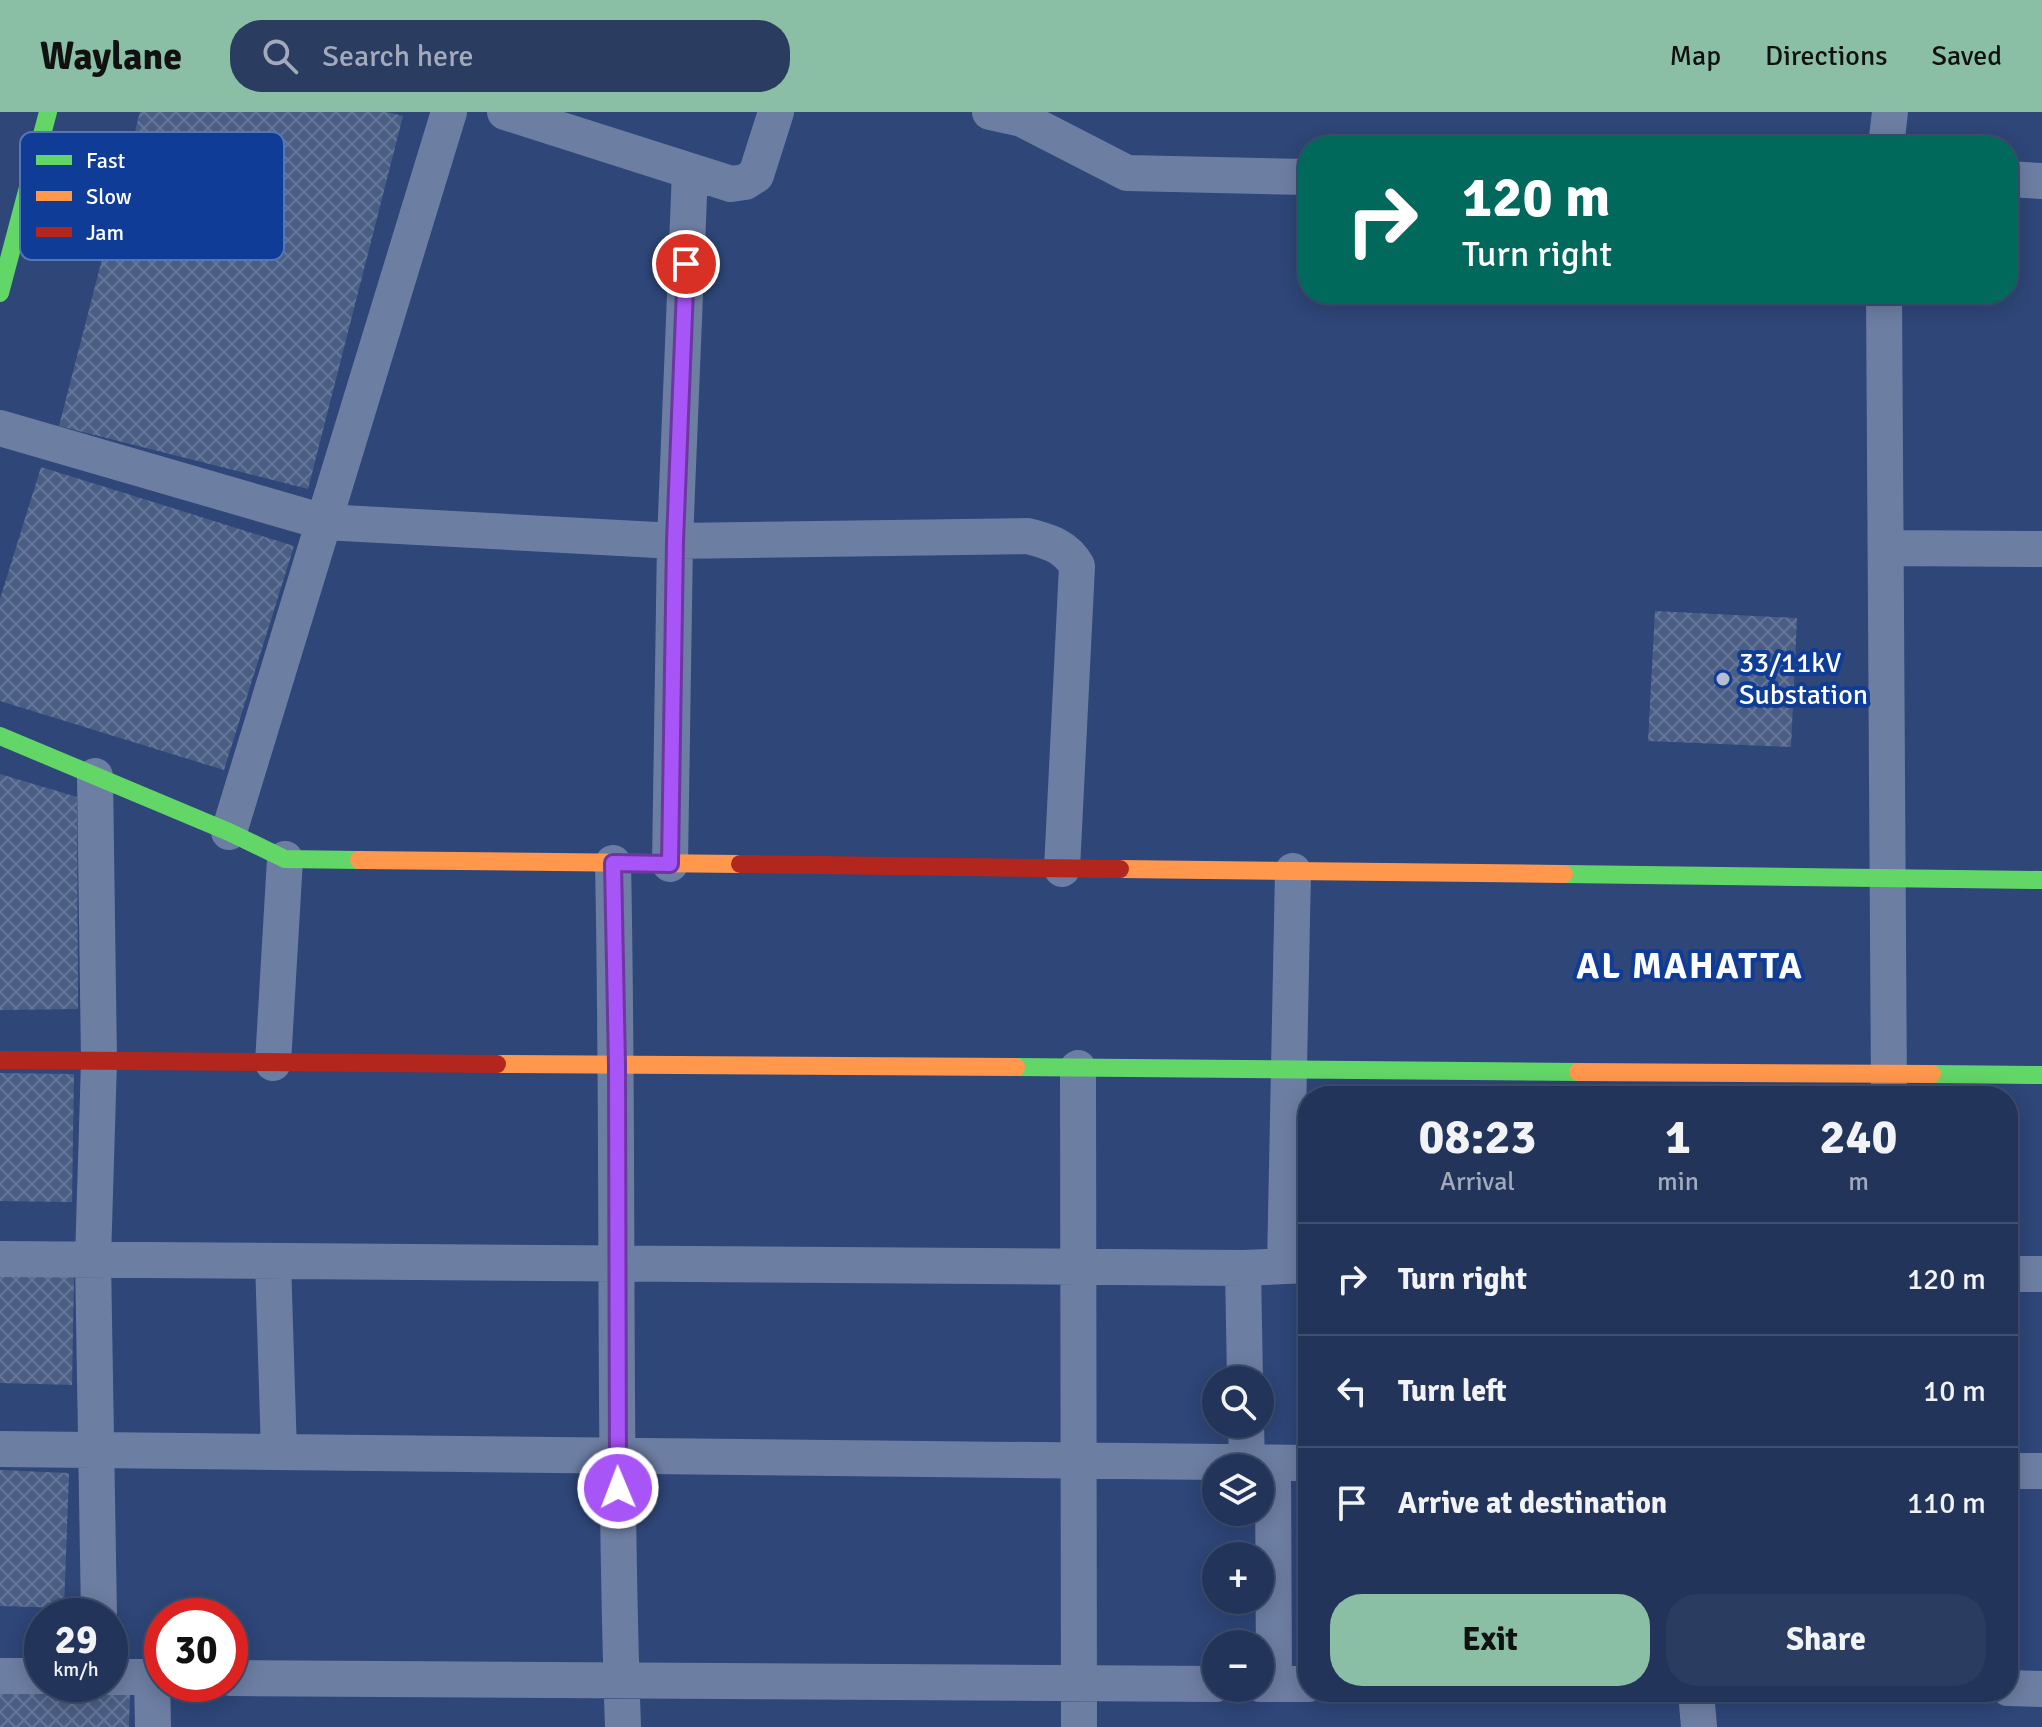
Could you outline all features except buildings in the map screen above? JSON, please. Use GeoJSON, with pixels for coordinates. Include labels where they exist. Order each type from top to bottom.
{"type":"FeatureCollection","features":[{"type":"Feature","properties":{"kind":"street"},"geometry":{"type":"LineString","coordinates":[[43,132],[48,112]]}},
{"type":"Feature","properties":{"kind":"street"},"geometry":{"type":"LineString","coordinates":[[229,832],[449,112]]}},
{"type":"Feature","properties":{"kind":"street"},"geometry":{"type":"LineString","coordinates":[[505,112],[731,184],[745,182],[756,175],[776,112]]}},
{"type":"Feature","properties":{"kind":"street"},"geometry":{"type":"LineString","coordinates":[[990,112],[1022,119],[1127,173],[1298,177]]}},
{"type":"Feature","properties":{"kind":"street"},"geometry":{"type":"LineString","coordinates":[[1887,136],[1890,112]]}},
{"type":"Feature","properties":{"kind":"street"},"geometry":{"type":"LineString","coordinates":[[670,864],[675,541],[690,171]]}},
{"type":"Feature","properties":{"kind":"street"},"geometry":{"type":"LineString","coordinates":[[2018,180],[2042,181]]}},
{"type":"Feature","properties":{"kind":"street"},"geometry":{"type":"LineString","coordinates":[[0,293],[20,218]]}},
{"type":"Feature","properties":{"kind":"street"},"geometry":{"type":"LineString","coordinates":[[1884,304],[1889,1085]]}},
{"type":"Feature","properties":{"kind":"street"},"geometry":{"type":"LineString","coordinates":[[0,428],[324,522],[675,541],[1028,536],[1052,543],[1069,552],[1077,566],[1062,869]]}},
{"type":"Feature","properties":{"kind":"street"},"geometry":{"type":"LineString","coordinates":[[1886,548],[2042,549]]}},
{"type":"Feature","properties":{"kind":"street"},"geometry":{"type":"LineString","coordinates":[[0,736],[229,832],[285,859],[2042,880]]}},
{"type":"Feature","properties":{"kind":"street"},"geometry":{"type":"LineString","coordinates":[[95,776],[99,1061],[93,1259],[99,1598]]}},
{"type":"Feature","properties":{"kind":"street"},"geometry":{"type":"LineString","coordinates":[[273,1063],[285,859]]}},
{"type":"Feature","properties":{"kind":"street"},"geometry":{"type":"LineString","coordinates":[[613,863],[617,1065],[617,1456],[623,1727]]}},
{"type":"Feature","properties":{"kind":"street"},"geometry":{"type":"LineString","coordinates":[[0,1259],[1243,1268],[1296,1265],[1289,1070],[1293,871]]}},
{"type":"Feature","properties":{"kind":"street"},"geometry":{"type":"LineString","coordinates":[[0,1060],[1289,1070],[1889,1085],[2042,1075]]}},
{"type":"Feature","properties":{"kind":"street"},"geometry":{"type":"LineString","coordinates":[[1078,1068],[1079,1727]]}},
{"type":"Feature","properties":{"kind":"street"},"geometry":{"type":"LineString","coordinates":[[273,1261],[279,1452]]}},
{"type":"Feature","properties":{"kind":"street"},"geometry":{"type":"LineString","coordinates":[[1243,1268],[1245,1366]]}},
{"type":"Feature","properties":{"kind":"street"},"geometry":{"type":"LineString","coordinates":[[2018,1274],[2042,1274]]}},
{"type":"Feature","properties":{"kind":"street"},"geometry":{"type":"LineString","coordinates":[[1257,1438],[1276,1463],[1281,1684]]}},
{"type":"Feature","properties":{"kind":"street"},"geometry":{"type":"LineString","coordinates":[[0,1449],[1276,1463]]}},
{"type":"Feature","properties":{"kind":"street"},"geometry":{"type":"LineString","coordinates":[[2018,1471],[2042,1471]]}},
{"type":"Feature","properties":{"kind":"street"},"geometry":{"type":"LineString","coordinates":[[0,1676],[24,1676]]}},
{"type":"Feature","properties":{"kind":"street"},"geometry":{"type":"LineString","coordinates":[[248,1678],[1202,1684]]}},
{"type":"Feature","properties":{"kind":"street"},"geometry":{"type":"LineString","coordinates":[[2018,1688],[2042,1689]]}},
{"type":"Feature","properties":{"kind":"street"},"geometry":{"type":"LineString","coordinates":[[153,1727],[155,1702]]}},
{"type":"Feature","properties":{"kind":"street"},"geometry":{"type":"LineString","coordinates":[[1697,1702],[1699,1727]]}},
{"type":"Feature","properties":{"kind":"traffic: fast"},"geometry":{"type":"LineString","coordinates":[[43,132],[48,112]]}},
{"type":"Feature","properties":{"kind":"traffic: fast"},"geometry":{"type":"LineString","coordinates":[[0,293],[20,218]]}},
{"type":"Feature","properties":{"kind":"traffic: fast"},"geometry":{"type":"LineString","coordinates":[[0,736],[229,832],[285,859],[359,860]]}},
{"type":"Feature","properties":{"kind":"traffic: fast"},"geometry":{"type":"LineString","coordinates":[[1564,874],[2042,880]]}},
{"type":"Feature","properties":{"kind":"traffic: fast"},"geometry":{"type":"LineString","coordinates":[[1016,1067],[1578,1072]]}},
{"type":"Feature","properties":{"kind":"traffic: fast"},"geometry":{"type":"LineString","coordinates":[[1932,1074],[2042,1075]]}},
{"type":"Feature","properties":{"kind":"traffic: slow"},"geometry":{"type":"LineString","coordinates":[[359,860],[740,864]]}},
{"type":"Feature","properties":{"kind":"traffic: slow"},"geometry":{"type":"LineString","coordinates":[[1120,869],[1564,874]]}},
{"type":"Feature","properties":{"kind":"traffic: slow"},"geometry":{"type":"LineString","coordinates":[[497,1064],[1016,1067]]}},
{"type":"Feature","properties":{"kind":"traffic: slow"},"geometry":{"type":"LineString","coordinates":[[1578,1072],[1932,1074]]}},
{"type":"Feature","properties":{"kind":"traffic: jam"},"geometry":{"type":"LineString","coordinates":[[740,864],[1120,869]]}},
{"type":"Feature","properties":{"kind":"traffic: jam"},"geometry":{"type":"LineString","coordinates":[[0,1060],[497,1064]]}},
{"type":"Feature","properties":{"kind":"place","name":"33/11kV Substation"},"geometry":{"type":"Point","coordinates":[1723,679]}},
{"type":"Feature","properties":{"kind":"district","name":"AL MAHATTA"},"geometry":{"type":"Point","coordinates":[1690,966]}},
{"type":"Feature","properties":{"kind":"route"},"geometry":{"type":"LineString","coordinates":[[618,1488],[613,863],[670,864],[675,541],[686,264]]}}]}
